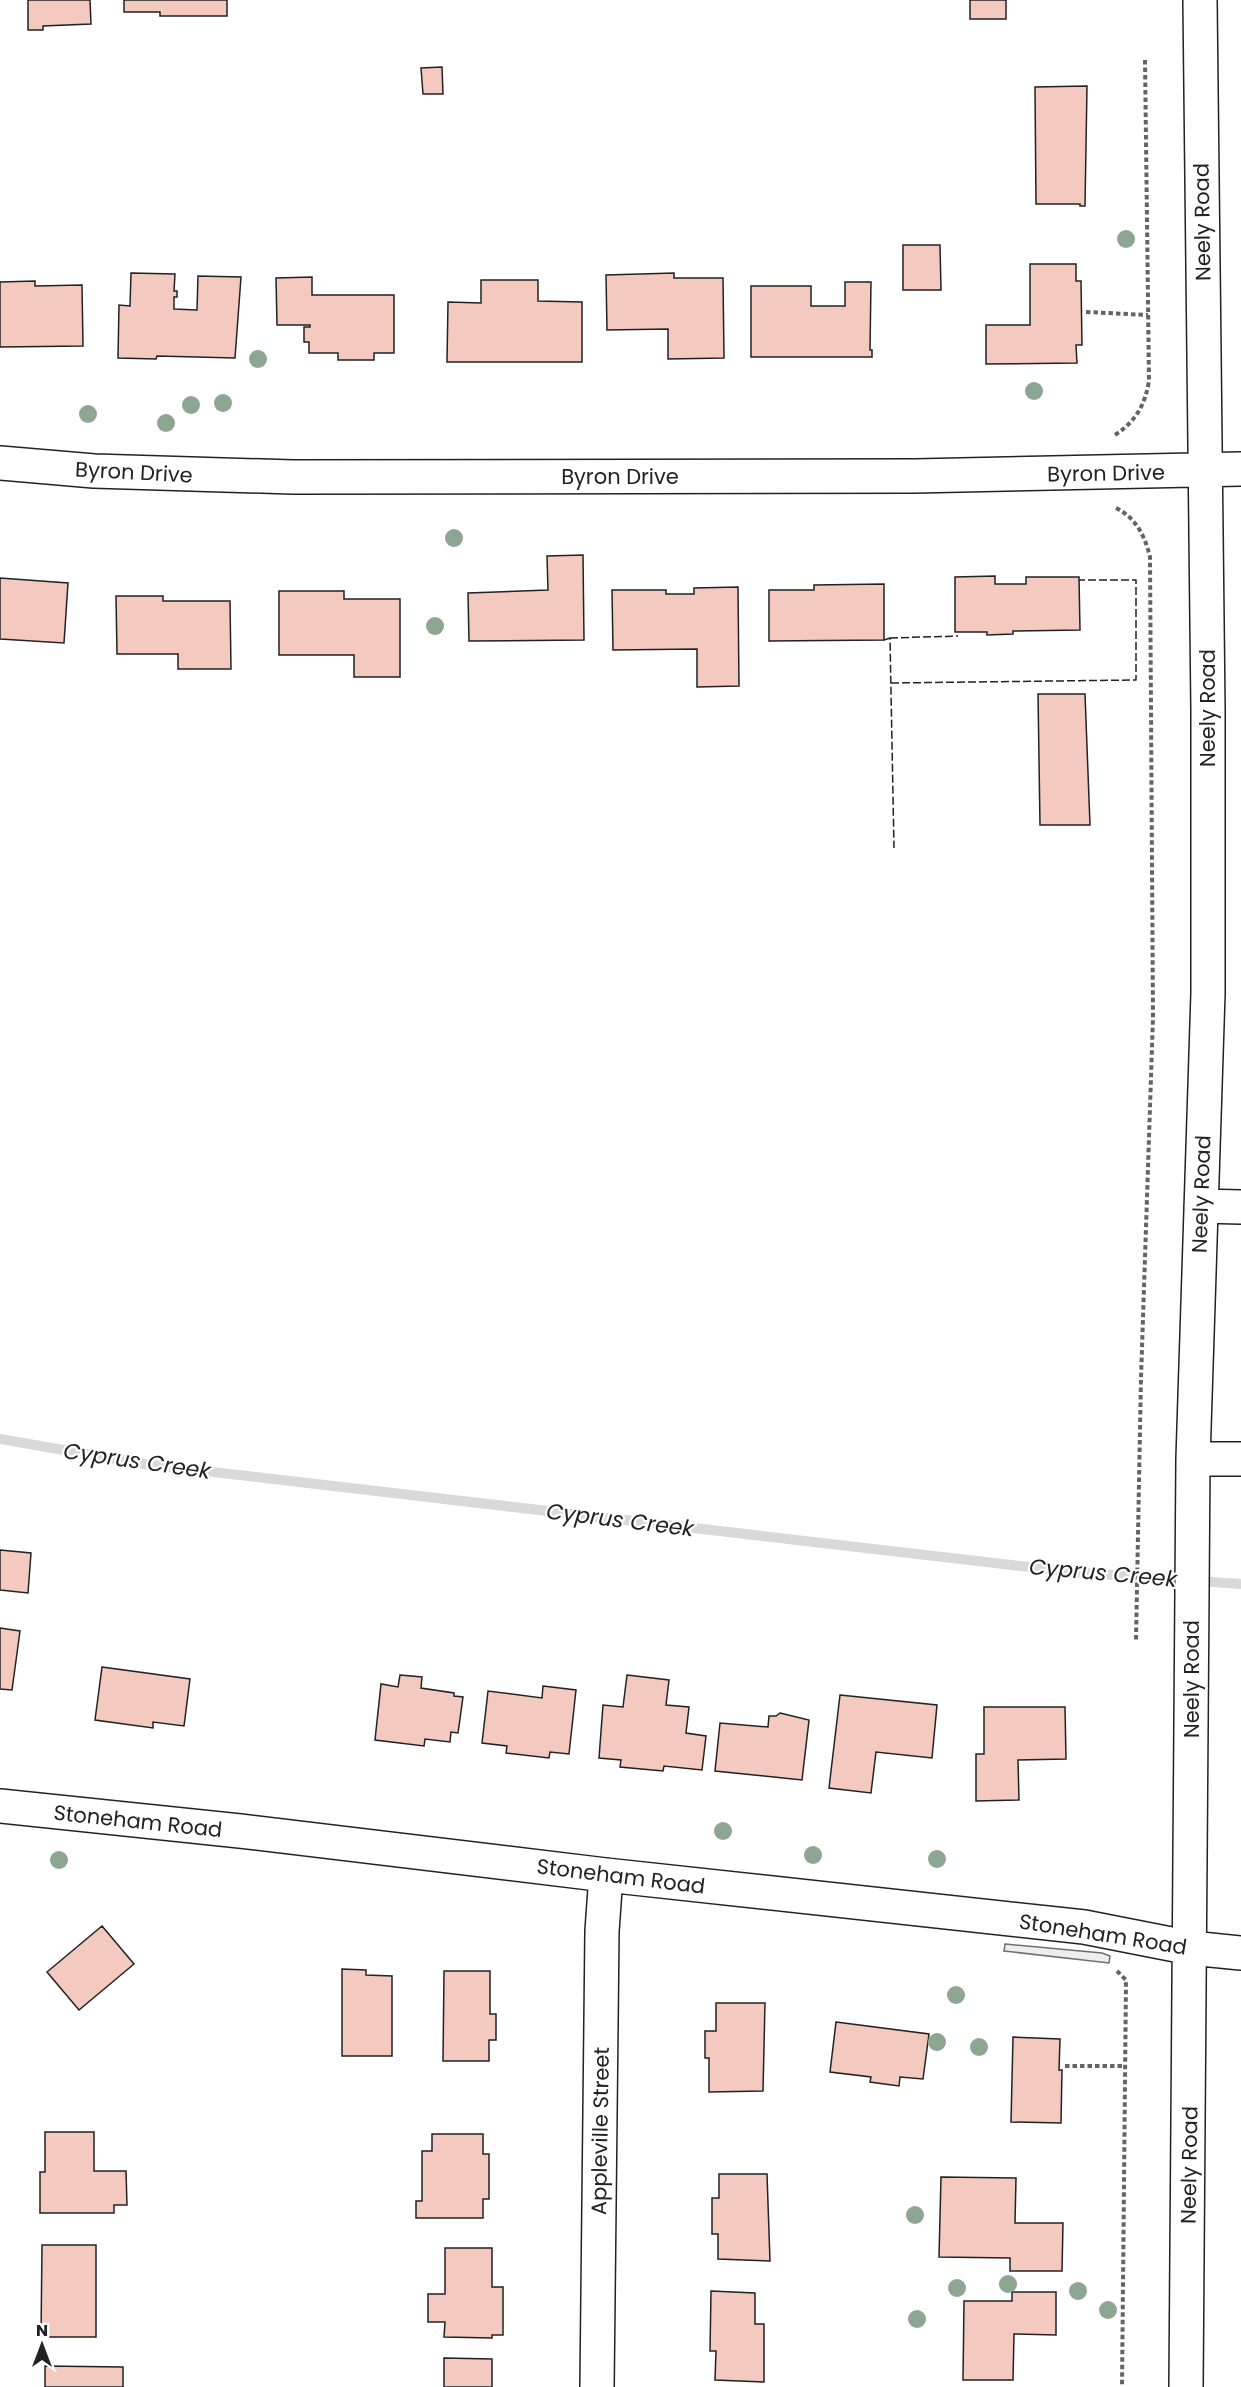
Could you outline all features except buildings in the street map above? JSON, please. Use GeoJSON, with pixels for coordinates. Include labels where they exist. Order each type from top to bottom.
{"type":"FeatureCollection","features":[{"type":"Feature","properties":{"kind":"street","name":"Neely Road"},"geometry":{"type":"LineString","coordinates":[[1186,2387],[1193,1459],[1208,993],[1200,0]]}},
{"type":"Feature","properties":{"kind":"street","name":"Byron Drive"},"geometry":{"type":"LineString","coordinates":[[0,463],[94,471],[282,477],[915,476],[1241,469]]}},
{"type":"Feature","properties":{"kind":"street"},"geometry":{"type":"LineString","coordinates":[[1201,1206],[1241,1207]]}},
{"type":"Feature","properties":{"kind":"street"},"geometry":{"type":"LineString","coordinates":[[1193,1459],[1241,1459]]}},
{"type":"Feature","properties":{"kind":"street","name":"Stoneham Road"},"geometry":{"type":"LineString","coordinates":[[0,1806],[1084,1927],[1191,1948],[1241,1953]]}},
{"type":"Feature","properties":{"kind":"street","name":"Appleville Street"},"geometry":{"type":"LineString","coordinates":[[597,2387],[602,1931],[606,1875]]}},
{"type":"Feature","properties":{"kind":"path"},"geometry":{"type":"LineString","coordinates":[[1112,437],[1128,426],[1140,410],[1146,399],[1149,381],[1145,59]]}},
{"type":"Feature","properties":{"kind":"path"},"geometry":{"type":"LineString","coordinates":[[1086,312],[1148,315]]}},
{"type":"Feature","properties":{"kind":"path"},"geometry":{"type":"LineString","coordinates":[[1109,504],[1123,512],[1137,525],[1146,540],[1150,557],[1153,983],[1136,1640]]}},
{"type":"Feature","properties":{"kind":"path"},"geometry":{"type":"LineString","coordinates":[[1112,1969],[1119,1972],[1126,1980],[1122,2387]]}},
{"type":"Feature","properties":{"kind":"path"},"geometry":{"type":"LineString","coordinates":[[1065,2066],[1125,2066]]}},
{"type":"Feature","properties":{"kind":"shaded area"},"geometry":{"type":"Polygon","coordinates":[[[1005,1944],[1102,1953],[1110,1956],[1109,1963],[1004,1951],[1005,1944]]]}},
{"type":"Feature","properties":{"kind":"waterway","name":"Cyprus Creek"},"geometry":{"type":"LineString","coordinates":[[0,1439],[144,1464],[1072,1572],[1241,1584]]}},
{"type":"Feature","properties":{"kind":"fence"},"geometry":{"type":"LineString","coordinates":[[891,683],[1136,680],[1136,580],[1079,580]]}},
{"type":"Feature","properties":{"kind":"fence"},"geometry":{"type":"LineString","coordinates":[[890,638],[958,636]]}},
{"type":"Feature","properties":{"kind":"fence"},"geometry":{"type":"LineString","coordinates":[[884,640],[890,638],[894,848]]}}]}
